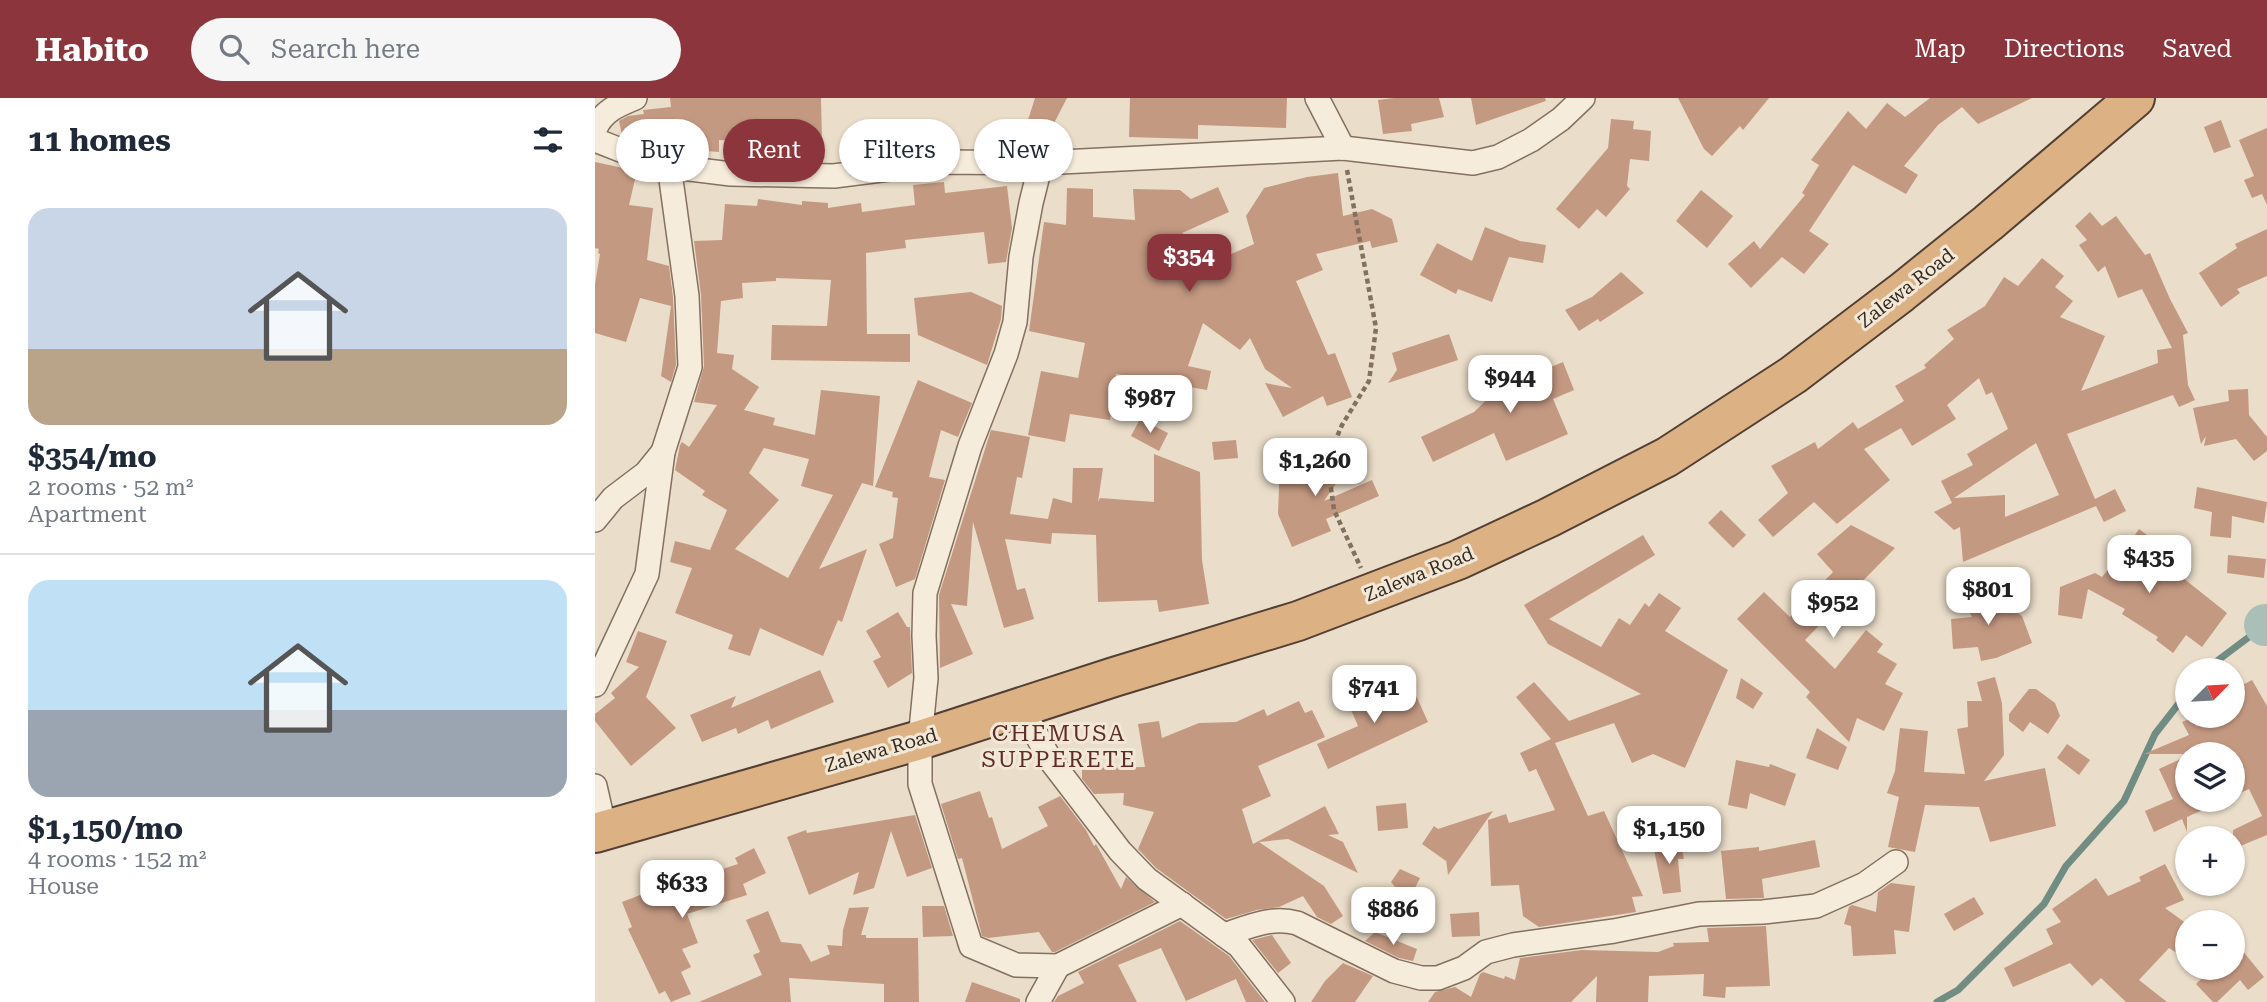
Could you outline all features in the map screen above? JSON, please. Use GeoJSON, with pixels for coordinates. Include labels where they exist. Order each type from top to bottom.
{"type":"FeatureCollection","features":[{"type":"Feature","properties":{"kind":"highway","name":"Zalewa Road"},"geometry":{"type":"LineString","coordinates":[[600,831],[919,740],[1298,621],[1458,560],[1548,518],[1667,457],[1793,375],[1988,223],[2135,98]]}},
{"type":"Feature","properties":{"kind":"street"},"geometry":{"type":"LineString","coordinates":[[595,129],[600,118],[618,105],[635,98]]}},
{"type":"Feature","properties":{"kind":"street"},"geometry":{"type":"LineString","coordinates":[[1317,98],[1343,148]]}},
{"type":"Feature","properties":{"kind":"street"},"geometry":{"type":"LineString","coordinates":[[1073,161],[1343,148],[1473,163],[1508,153],[1531,140],[1561,119],[1583,98]]}},
{"type":"Feature","properties":{"kind":"street"},"geometry":{"type":"LineString","coordinates":[[595,140],[616,148]]}},
{"type":"Feature","properties":{"kind":"street"},"geometry":{"type":"LineString","coordinates":[[709,171],[731,174],[834,176],[944,162],[974,162]]}},
{"type":"Feature","properties":{"kind":"street"},"geometry":{"type":"LineString","coordinates":[[595,685],[647,574],[663,452],[690,367],[687,296],[671,182]]}},
{"type":"Feature","properties":{"kind":"street"},"geometry":{"type":"LineString","coordinates":[[1037,182],[1026,230],[1015,323],[1006,354],[970,446],[925,593],[923,636],[926,678],[919,740],[920,785],[971,946],[1016,965],[1058,966],[1182,904]]}},
{"type":"Feature","properties":{"kind":"street"},"geometry":{"type":"LineString","coordinates":[[595,520],[613,498],[646,473],[663,452]]}},
{"type":"Feature","properties":{"kind":"street"},"geometry":{"type":"LineString","coordinates":[[1021,707],[1051,761],[1120,851],[1147,879],[1239,946],[1283,1002]]}},
{"type":"Feature","properties":{"kind":"street"},"geometry":{"type":"LineString","coordinates":[[595,786],[600,831]]}},
{"type":"Feature","properties":{"kind":"street"},"geometry":{"type":"LineString","coordinates":[[1224,935],[1262,923],[1286,920],[1394,971],[1421,978],[1438,978],[1464,968],[1486,952],[1513,945],[1614,931],[1699,914],[1763,912],[1816,906],[1865,884],[1895,862]]}},
{"type":"Feature","properties":{"kind":"street"},"geometry":{"type":"LineString","coordinates":[[1038,1002],[1058,966]]}},
{"type":"Feature","properties":{"kind":"path"},"geometry":{"type":"LineString","coordinates":[[1343,148],[1376,328],[1369,381],[1342,425],[1327,460],[1334,510],[1373,593]]}},
{"type":"Feature","properties":{"kind":"building"},"geometry":{"type":"Polygon","coordinates":[[[670,98],[821,98],[821,119],[723,119],[723,140],[719,140],[719,152],[709,151],[709,119],[623,119],[644,114],[643,110],[671,107],[670,98]]]}},
{"type":"Feature","properties":{"kind":"building"},"geometry":{"type":"Polygon","coordinates":[[[1035,98],[1067,98],[1056,119],[1028,119],[1035,98]]]}},
{"type":"Feature","properties":{"kind":"building"},"geometry":{"type":"Polygon","coordinates":[[[1130,98],[1287,98],[1286,128],[1198,125],[1198,139],[1129,137],[1130,98]]]}},
{"type":"Feature","properties":{"kind":"building"},"geometry":{"type":"Polygon","coordinates":[[[1439,98],[1444,117],[1411,124],[1412,131],[1383,134],[1378,100],[1439,98]]]}},
{"type":"Feature","properties":{"kind":"building"},"geometry":{"type":"Polygon","coordinates":[[[1471,98],[1545,98],[1546,101],[1476,125],[1471,98]]]}},
{"type":"Feature","properties":{"kind":"building"},"geometry":{"type":"Polygon","coordinates":[[[1678,98],[1769,98],[1743,130],[1740,126],[1712,156],[1704,149],[1678,98]]]}},
{"type":"Feature","properties":{"kind":"building"},"geometry":{"type":"Polygon","coordinates":[[[1930,98],[2032,98],[1978,124],[1962,107],[1938,125],[1904,166],[1918,175],[1906,194],[1853,165],[1809,231],[1829,244],[1804,274],[1782,257],[1751,288],[1728,264],[1754,241],[1760,249],[1805,195],[1802,193],[1819,165],[1811,160],[1848,111],[1866,129],[1887,103],[1905,117],[1930,98]]]}},
{"type":"Feature","properties":{"kind":"building"},"geometry":{"type":"Polygon","coordinates":[[[1611,119],[1634,121],[1633,129],[1651,131],[1649,161],[1630,159],[1627,186],[1630,189],[1606,217],[1597,209],[1579,229],[1556,209],[1608,148],[1611,119]]]}},
{"type":"Feature","properties":{"kind":"building"},"geometry":{"type":"Polygon","coordinates":[[[2221,120],[2231,147],[2214,153],[2204,127],[2221,120]]]}},
{"type":"Feature","properties":{"kind":"building"},"geometry":{"type":"Polygon","coordinates":[[[2267,128],[2267,205],[2262,194],[2252,198],[2244,180],[2254,176],[2239,140],[2267,128]]]}},
{"type":"Feature","properties":{"kind":"building"},"geometry":{"type":"Polygon","coordinates":[[[595,162],[616,166],[616,182],[634,182],[629,205],[653,208],[647,260],[669,266],[676,365],[671,382],[661,376],[671,306],[640,298],[626,342],[595,333],[595,284],[600,254],[599,249],[595,248],[595,162]]]}},
{"type":"Feature","properties":{"kind":"building"},"geometry":{"type":"Polygon","coordinates":[[[1338,173],[1343,216],[1372,209],[1392,219],[1398,242],[1372,248],[1370,241],[1316,254],[1323,270],[1296,281],[1328,355],[1335,353],[1352,397],[1327,406],[1323,396],[1283,417],[1265,383],[1292,388],[1265,369],[1250,338],[1240,350],[1203,323],[1188,366],[1211,371],[1207,390],[1116,374],[1110,420],[1070,414],[1065,442],[1028,435],[1041,371],[1078,378],[1085,343],[1029,331],[1044,222],[1066,225],[1067,188],[1093,189],[1093,217],[1135,220],[1133,189],[1180,190],[1191,199],[1218,187],[1229,212],[1182,233],[1191,239],[1207,280],[1220,259],[1254,244],[1246,216],[1264,188],[1307,177],[1338,173]]]}},
{"type":"Feature","properties":{"kind":"building"},"geometry":{"type":"Polygon","coordinates":[[[944,182],[945,193],[1007,186],[1012,228],[1006,262],[988,264],[984,232],[905,240],[906,248],[866,253],[867,334],[910,334],[910,362],[771,360],[772,325],[827,326],[831,280],[776,278],[776,281],[742,283],[743,298],[721,301],[717,353],[734,355],[732,369],[759,387],[744,410],[775,418],[773,425],[815,435],[821,390],[880,396],[873,486],[862,483],[819,569],[867,549],[842,622],[838,620],[823,656],[760,628],[750,656],[728,649],[733,635],[675,613],[692,568],[670,562],[675,541],[710,550],[727,510],[702,495],[705,491],[675,470],[680,445],[682,442],[689,447],[717,405],[694,402],[704,366],[701,295],[694,241],[722,240],[725,204],[757,206],[758,199],[802,205],[802,201],[828,203],[828,208],[861,203],[862,212],[915,205],[913,185],[944,182]],[[764,448],[749,473],[779,500],[735,549],[788,578],[833,495],[801,486],[809,459],[764,448]]]}},
{"type":"Feature","properties":{"kind":"building"},"geometry":{"type":"Polygon","coordinates":[[[1701,190],[1733,216],[1707,248],[1676,221],[1701,190]]]}},
{"type":"Feature","properties":{"kind":"building"},"geometry":{"type":"Polygon","coordinates":[[[2090,212],[2102,226],[2116,216],[2145,255],[2150,253],[2188,333],[2183,335],[2188,385],[2195,400],[2179,407],[2173,395],[2067,434],[2095,499],[2115,489],[2126,511],[2104,522],[2096,506],[1963,562],[1960,527],[1954,530],[1934,512],[1952,503],[1941,481],[1973,465],[1967,454],[2008,429],[1992,392],[1986,395],[1979,378],[1947,405],[1956,419],[1912,446],[1901,428],[1864,449],[1890,480],[1837,524],[1814,502],[1773,537],[1758,520],[1788,493],[1771,466],[1815,442],[1818,449],[1853,422],[1858,429],[1904,401],[1895,386],[1926,368],[1924,365],[1954,339],[1947,330],[1985,306],[2004,277],[2018,286],[2042,258],[2064,276],[2055,287],[2073,301],[2060,317],[2105,336],[2081,391],[2158,363],[2157,350],[2172,348],[2142,289],[2118,298],[2105,266],[2098,272],[2079,245],[2087,240],[2075,226],[2090,212]],[[2036,443],[1954,498],[2005,495],[2005,517],[2059,495],[2036,443]]]}},
{"type":"Feature","properties":{"kind":"building"},"geometry":{"type":"Polygon","coordinates":[[[1485,227],[1520,241],[1546,245],[1543,263],[1509,257],[1492,302],[1458,289],[1456,294],[1420,275],[1437,243],[1472,261],[1485,227]]]}},
{"type":"Feature","properties":{"kind":"building"},"geometry":{"type":"Polygon","coordinates":[[[2267,229],[2267,276],[2237,289],[2240,293],[2221,307],[2199,273],[2237,248],[2235,244],[2267,229]]]}},
{"type":"Feature","properties":{"kind":"building"},"geometry":{"type":"Polygon","coordinates":[[[1621,272],[1644,293],[1600,322],[1598,319],[1579,331],[1565,310],[1592,297],[1621,272]]]}},
{"type":"Feature","properties":{"kind":"building"},"geometry":{"type":"Polygon","coordinates":[[[971,292],[1002,306],[1001,319],[987,365],[918,335],[914,298],[971,292]]]}},
{"type":"Feature","properties":{"kind":"building"},"geometry":{"type":"Polygon","coordinates":[[[1449,334],[1458,360],[1388,383],[1397,370],[1392,353],[1449,334]]]}},
{"type":"Feature","properties":{"kind":"building"},"geometry":{"type":"Polygon","coordinates":[[[1518,361],[1532,375],[1563,362],[1574,390],[1553,399],[1568,434],[1506,461],[1494,433],[1433,462],[1421,437],[1474,412],[1499,388],[1495,383],[1518,361]]]}},
{"type":"Feature","properties":{"kind":"building"},"geometry":{"type":"Polygon","coordinates":[[[918,380],[972,403],[958,437],[941,430],[929,477],[945,480],[915,579],[896,587],[879,544],[893,538],[898,498],[892,497],[893,492],[875,487],[918,380]]]}},
{"type":"Feature","properties":{"kind":"building"},"geometry":{"type":"Polygon","coordinates":[[[2248,389],[2249,415],[2267,437],[2267,451],[2254,461],[2236,439],[2204,446],[2206,436],[2201,444],[2193,408],[2229,401],[2228,390],[2248,389]]]}},
{"type":"Feature","properties":{"kind":"building"},"geometry":{"type":"Polygon","coordinates":[[[1140,419],[1168,433],[1159,451],[1131,436],[1140,419]]]}},
{"type":"Feature","properties":{"kind":"building"},"geometry":{"type":"Polygon","coordinates":[[[991,430],[1030,437],[1022,478],[1017,477],[1010,514],[1048,519],[1053,498],[1072,503],[1073,468],[1103,468],[1098,502],[1100,498],[1154,502],[1154,454],[1200,472],[1202,560],[1209,604],[1159,612],[1157,600],[1098,602],[1096,535],[1052,533],[1051,544],[1005,539],[1017,590],[1025,588],[1034,619],[1004,628],[973,522],[967,606],[951,604],[973,654],[940,668],[939,595],[991,430]]]}},
{"type":"Feature","properties":{"kind":"building"},"geometry":{"type":"Polygon","coordinates":[[[1236,440],[1238,458],[1214,460],[1212,442],[1236,440]]]}},
{"type":"Feature","properties":{"kind":"building"},"geometry":{"type":"Polygon","coordinates":[[[1280,461],[1350,463],[1324,501],[1372,480],[1379,496],[1326,519],[1331,531],[1292,547],[1278,514],[1280,461]]]}},
{"type":"Feature","properties":{"kind":"building"},"geometry":{"type":"Polygon","coordinates":[[[2197,487],[2267,502],[2264,523],[2232,516],[2231,538],[2210,536],[2212,512],[2194,508],[2197,487]]]}},
{"type":"Feature","properties":{"kind":"building"},"geometry":{"type":"Polygon","coordinates":[[[1721,510],[1746,535],[1733,548],[1708,523],[1721,510]]]}},
{"type":"Feature","properties":{"kind":"building"},"geometry":{"type":"Polygon","coordinates":[[[1851,525],[1895,548],[1805,640],[1835,669],[1866,630],[1883,644],[1877,652],[1897,664],[1885,684],[1903,693],[1884,731],[1857,718],[1849,742],[1806,697],[1810,692],[1737,619],[1764,592],[1790,617],[1833,572],[1817,554],[1851,525]]]}},
{"type":"Feature","properties":{"kind":"building"},"geometry":{"type":"Polygon","coordinates":[[[2139,529],[2192,569],[2168,566],[2227,613],[2202,647],[2186,635],[2173,653],[2156,640],[2158,637],[2122,614],[2125,609],[2088,589],[2082,619],[2058,615],[2060,587],[2095,573],[2102,577],[2110,567],[2115,566],[2111,566],[2129,543],[2127,536],[2132,539],[2139,529]]]}},
{"type":"Feature","properties":{"kind":"building"},"geometry":{"type":"Polygon","coordinates":[[[1643,535],[1655,555],[1549,619],[1601,647],[1619,618],[1630,625],[1645,603],[1649,607],[1659,593],[1681,608],[1665,631],[1728,670],[1685,768],[1653,754],[1632,763],[1614,723],[1555,743],[1588,816],[1604,811],[1643,896],[1632,897],[1636,912],[1539,927],[1523,916],[1519,885],[1491,886],[1488,820],[1506,814],[1509,823],[1555,810],[1536,769],[1529,772],[1520,753],[1551,739],[1516,697],[1534,682],[1569,721],[1641,694],[1548,644],[1524,605],[1643,535]]]}},
{"type":"Feature","properties":{"kind":"building"},"geometry":{"type":"Polygon","coordinates":[[[2228,555],[2266,559],[2264,578],[2227,573],[2228,555]]]}},
{"type":"Feature","properties":{"kind":"building"},"geometry":{"type":"Polygon","coordinates":[[[1973,579],[1991,614],[2009,607],[2022,616],[2032,643],[1996,658],[1981,661],[1978,647],[1953,649],[1951,619],[1972,617],[1957,588],[1973,579]]]}},
{"type":"Feature","properties":{"kind":"building"},"geometry":{"type":"Polygon","coordinates":[[[898,612],[907,627],[910,627],[912,673],[888,688],[873,661],[881,657],[866,631],[898,612]]]}},
{"type":"Feature","properties":{"kind":"building"},"geometry":{"type":"Polygon","coordinates":[[[638,631],[667,641],[646,697],[676,728],[631,766],[595,721],[595,714],[615,698],[611,693],[639,667],[626,662],[638,631]]]}},
{"type":"Feature","properties":{"kind":"building"},"geometry":{"type":"Polygon","coordinates":[[[820,670],[834,702],[771,729],[768,720],[738,734],[736,728],[702,742],[690,715],[736,696],[731,708],[820,670]]]}},
{"type":"Feature","properties":{"kind":"building"},"geometry":{"type":"Polygon","coordinates":[[[1995,677],[2002,703],[2004,755],[1984,781],[2045,768],[2056,826],[1990,842],[1979,807],[1925,805],[1915,852],[1888,847],[1899,797],[1887,793],[1895,771],[1900,728],[1928,731],[1924,772],[1965,774],[1957,729],[1968,727],[1967,701],[1982,701],[1977,682],[1995,677]]]}},
{"type":"Feature","properties":{"kind":"building"},"geometry":{"type":"Polygon","coordinates":[[[1741,678],[1763,693],[1753,709],[1736,698],[1741,678]]]}},
{"type":"Feature","properties":{"kind":"building"},"geometry":{"type":"Polygon","coordinates":[[[2252,680],[2267,706],[2267,835],[2245,844],[2245,826],[2241,826],[2262,816],[2249,789],[2245,791],[2245,742],[2175,742],[2175,754],[2144,754],[2189,735],[2185,728],[2245,728],[2245,684],[2252,680]]]}},
{"type":"Feature","properties":{"kind":"building"},"geometry":{"type":"Polygon","coordinates":[[[1381,687],[1387,701],[1413,689],[1428,722],[1328,769],[1317,744],[1358,726],[1348,703],[1381,687]]]}},
{"type":"Feature","properties":{"kind":"building"},"geometry":{"type":"Polygon","coordinates":[[[2029,689],[2036,689],[2055,703],[2060,716],[2048,734],[2030,722],[2023,732],[2009,721],[2009,714],[2029,689]]]}},
{"type":"Feature","properties":{"kind":"building"},"geometry":{"type":"Polygon","coordinates":[[[1299,701],[1305,713],[1312,710],[1325,737],[1258,766],[1271,796],[1242,809],[1253,844],[1325,806],[1339,834],[1328,835],[1343,842],[1358,873],[1288,839],[1259,842],[1324,886],[1343,916],[1331,924],[1317,917],[1303,896],[1279,907],[1226,919],[1156,868],[1138,849],[1154,812],[1123,805],[1124,793],[1094,794],[1082,779],[1082,768],[1145,767],[1138,724],[1159,721],[1162,738],[1199,723],[1236,722],[1264,709],[1267,716],[1299,701]]]}},
{"type":"Feature","properties":{"kind":"building"},"geometry":{"type":"Polygon","coordinates":[[[1817,728],[1847,747],[1838,770],[1806,758],[1817,728]]]}},
{"type":"Feature","properties":{"kind":"building"},"geometry":{"type":"Polygon","coordinates":[[[2067,744],[2090,760],[2079,775],[2057,758],[2067,744]]]}},
{"type":"Feature","properties":{"kind":"building"},"geometry":{"type":"Polygon","coordinates":[[[1736,760],[1769,767],[1770,764],[1796,774],[1785,806],[1750,793],[1747,809],[1728,805],[1736,760]]]}},
{"type":"Feature","properties":{"kind":"building"},"geometry":{"type":"Polygon","coordinates":[[[2175,762],[2175,812],[2198,812],[2187,817],[2187,826],[2182,819],[2154,832],[2145,811],[2173,799],[2159,769],[2175,762]]]}},
{"type":"Feature","properties":{"kind":"building"},"geometry":{"type":"Polygon","coordinates":[[[980,791],[1002,849],[1048,826],[1038,807],[1060,796],[1086,830],[1094,846],[1096,844],[1121,889],[1126,877],[1155,902],[1055,952],[1052,952],[1039,932],[988,938],[982,936],[962,858],[958,859],[941,804],[980,791]]]}},
{"type":"Feature","properties":{"kind":"building"},"geometry":{"type":"Polygon","coordinates":[[[1406,803],[1408,828],[1378,831],[1376,806],[1406,803]]]}},
{"type":"Feature","properties":{"kind":"building"},"geometry":{"type":"Polygon","coordinates":[[[1493,811],[1448,875],[1446,859],[1422,844],[1434,826],[1438,829],[1493,811]]]}},
{"type":"Feature","properties":{"kind":"building"},"geometry":{"type":"Polygon","coordinates":[[[915,815],[932,868],[907,877],[891,831],[874,888],[853,895],[859,872],[809,895],[787,837],[806,830],[807,833],[915,815]]]}},
{"type":"Feature","properties":{"kind":"building"},"geometry":{"type":"Polygon","coordinates":[[[1815,840],[1820,867],[1762,879],[1764,898],[1726,899],[1721,851],[1759,847],[1759,851],[1815,840]]]}},
{"type":"Feature","properties":{"kind":"building"},"geometry":{"type":"Polygon","coordinates":[[[1680,841],[1684,859],[1678,859],[1681,892],[1663,894],[1653,845],[1680,841]]]}},
{"type":"Feature","properties":{"kind":"building"},"geometry":{"type":"Polygon","coordinates":[[[754,848],[766,873],[743,884],[747,895],[687,914],[698,943],[682,949],[691,967],[681,972],[691,994],[671,1002],[665,991],[659,994],[628,929],[632,927],[622,902],[738,864],[735,858],[754,848]]]}},
{"type":"Feature","properties":{"kind":"building"},"geometry":{"type":"Polygon","coordinates":[[[2165,864],[2175,883],[2175,896],[2182,896],[2184,900],[2165,908],[2175,915],[2175,952],[2169,948],[2139,980],[2167,1002],[2126,1002],[2101,978],[2092,986],[2070,963],[2013,987],[2004,968],[2053,944],[2046,929],[2061,922],[2052,909],[2096,878],[2108,896],[2141,881],[2139,877],[2165,864]]]}},
{"type":"Feature","properties":{"kind":"building"},"geometry":{"type":"Polygon","coordinates":[[[1400,869],[1420,878],[1410,898],[1400,893],[1391,882],[1400,869]]]}},
{"type":"Feature","properties":{"kind":"building"},"geometry":{"type":"Polygon","coordinates":[[[1891,883],[1915,886],[1909,932],[1894,930],[1896,954],[1853,956],[1851,926],[1844,924],[1849,907],[1852,905],[1876,912],[1878,892],[1891,883]]]}},
{"type":"Feature","properties":{"kind":"building"},"geometry":{"type":"Polygon","coordinates":[[[1974,897],[1984,914],[1954,931],[1944,914],[1974,897]]]}},
{"type":"Feature","properties":{"kind":"building"},"geometry":{"type":"Polygon","coordinates":[[[922,906],[944,906],[953,936],[923,937],[922,906]]]}},
{"type":"Feature","properties":{"kind":"building"},"geometry":{"type":"Polygon","coordinates":[[[869,907],[861,935],[866,935],[866,938],[918,938],[919,1002],[884,1002],[884,984],[789,978],[791,1002],[699,1002],[762,975],[753,955],[760,952],[746,920],[768,911],[781,942],[801,944],[811,962],[830,954],[827,945],[842,946],[849,908],[869,907]]]}},
{"type":"Feature","properties":{"kind":"building"},"geometry":{"type":"Polygon","coordinates":[[[1479,912],[1480,936],[1452,937],[1450,914],[1479,912]]]}},
{"type":"Feature","properties":{"kind":"building"},"geometry":{"type":"Polygon","coordinates":[[[1180,921],[1229,956],[1265,1002],[1246,1002],[1236,979],[1186,1001],[1161,948],[1118,965],[1137,1002],[1054,1002],[1058,996],[1084,983],[1078,972],[1180,921]]]}},
{"type":"Feature","properties":{"kind":"building"},"geometry":{"type":"Polygon","coordinates":[[[1766,926],[1770,986],[1726,987],[1725,998],[1703,996],[1704,974],[1649,976],[1648,1002],[1596,1002],[1597,976],[1571,1002],[1428,1002],[1435,992],[1455,987],[1471,997],[1483,972],[1515,980],[1520,958],[1582,950],[1658,952],[1674,946],[1673,943],[1709,942],[1707,928],[1766,926]]]}},
{"type":"Feature","properties":{"kind":"building"},"geometry":{"type":"Polygon","coordinates":[[[1375,932],[1417,949],[1413,961],[1399,958],[1365,941],[1375,932]]]}},
{"type":"Feature","properties":{"kind":"building"},"geometry":{"type":"Polygon","coordinates":[[[1272,935],[1291,963],[1278,973],[1252,940],[1272,935]]]}},
{"type":"Feature","properties":{"kind":"building"},"geometry":{"type":"Polygon","coordinates":[[[2245,954],[2264,977],[2248,990],[2240,980],[2245,980],[2245,954]]]}},
{"type":"Feature","properties":{"kind":"building"},"geometry":{"type":"Polygon","coordinates":[[[1343,963],[1373,976],[1355,1002],[1311,1002],[1325,981],[1343,963]]]}},
{"type":"Feature","properties":{"kind":"building"},"geometry":{"type":"Polygon","coordinates":[[[2200,980],[2240,980],[2217,1002],[2213,1002],[2196,984],[2200,980]]]}},
{"type":"Feature","properties":{"kind":"building"},"geometry":{"type":"Polygon","coordinates":[[[972,982],[1020,999],[1020,1002],[965,1002],[972,982]]]}},
{"type":"Feature","properties":{"kind":"waterway"},"geometry":{"type":"LineString","coordinates":[[2221,658],[2265,625]]}},
{"type":"Feature","properties":{"kind":"waterway"},"geometry":{"type":"LineString","coordinates":[[1937,1002],[1958,990],[2044,904],[2066,866],[2124,801],[2155,734],[2175,708]]}},
{"type":"Feature","properties":{"kind":"district","name":"CHEMUSA SUPPERETE"},"geometry":{"type":"Point","coordinates":[1059,746]}}]}
